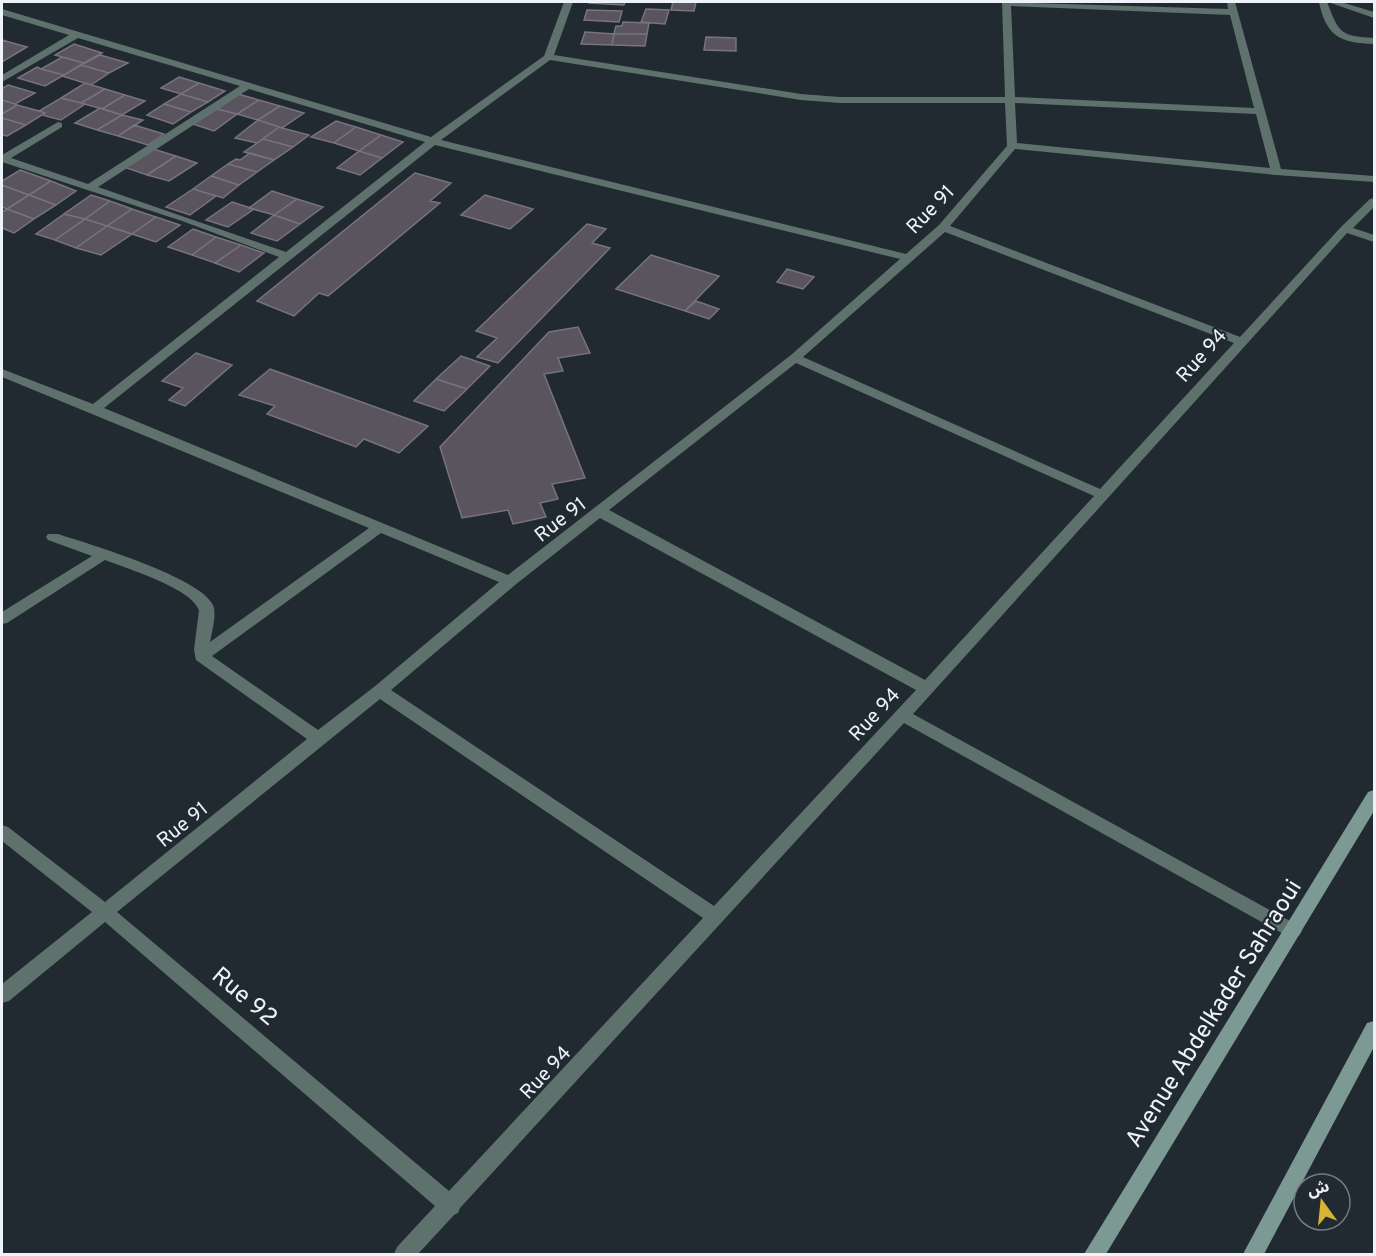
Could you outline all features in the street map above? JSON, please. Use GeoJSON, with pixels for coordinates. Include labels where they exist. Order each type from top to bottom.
{"type":"FeatureCollection","features":[{"type":"Feature","properties":{"kind":"main road","name":"Avenue Abdelkader Sahraoui"},"geometry":{"type":"LineString","coordinates":[[1094,1254],[1374,797]]}},
{"type":"Feature","properties":{"kind":"main road"},"geometry":{"type":"LineString","coordinates":[[1253,1254],[1374,1029]]}},
{"type":"Feature","properties":{"kind":"street"},"geometry":{"type":"LineString","coordinates":[[95,409],[433,141],[548,57],[567,2]]}},
{"type":"Feature","properties":{"kind":"street"},"geometry":{"type":"LineString","coordinates":[[1234,12],[1006,2],[1012,146],[1276,172],[1374,179]]}},
{"type":"Feature","properties":{"kind":"street"},"geometry":{"type":"LineString","coordinates":[[1231,2],[1276,172]]}},
{"type":"Feature","properties":{"kind":"street"},"geometry":{"type":"LineString","coordinates":[[1323,2],[1332,30],[1341,37],[1356,41],[1374,41]]}},
{"type":"Feature","properties":{"kind":"street"},"geometry":{"type":"LineString","coordinates":[[1333,2],[1374,15]]}},
{"type":"Feature","properties":{"kind":"street"},"geometry":{"type":"LineString","coordinates":[[2,12],[433,141],[909,258]]}},
{"type":"Feature","properties":{"kind":"street"},"geometry":{"type":"LineString","coordinates":[[2,79],[78,34]]}},
{"type":"Feature","properties":{"kind":"street"},"geometry":{"type":"LineString","coordinates":[[548,57],[801,97],[840,100],[1010,100],[1261,111]]}},
{"type":"Feature","properties":{"kind":"street"},"geometry":{"type":"LineString","coordinates":[[89,188],[249,85]]}},
{"type":"Feature","properties":{"kind":"street"},"geometry":{"type":"LineString","coordinates":[[2,159],[58,125]]}},
{"type":"Feature","properties":{"kind":"street","name":"Rue 91"},"geometry":{"type":"LineString","coordinates":[[2,995],[380,691],[510,581],[795,358],[943,227],[1012,146]]}},
{"type":"Feature","properties":{"kind":"street"},"geometry":{"type":"LineString","coordinates":[[2,159],[186,219],[287,256]]}},
{"type":"Feature","properties":{"kind":"street","name":"Rue 94"},"geometry":{"type":"LineString","coordinates":[[404,1254],[451,1206],[902,715],[1345,229],[1374,201]]}},
{"type":"Feature","properties":{"kind":"street"},"geometry":{"type":"LineString","coordinates":[[943,227],[1241,342]]}},
{"type":"Feature","properties":{"kind":"street"},"geometry":{"type":"LineString","coordinates":[[1345,229],[1374,239]]}},
{"type":"Feature","properties":{"kind":"street"},"geometry":{"type":"LineString","coordinates":[[795,358],[1102,495]]}},
{"type":"Feature","properties":{"kind":"street"},"geometry":{"type":"LineString","coordinates":[[2,373],[95,409],[510,581]]}},
{"type":"Feature","properties":{"kind":"street"},"geometry":{"type":"LineString","coordinates":[[601,512],[926,688]]}},
{"type":"Feature","properties":{"kind":"street"},"geometry":{"type":"LineString","coordinates":[[201,656],[378,528]]}},
{"type":"Feature","properties":{"kind":"street"},"geometry":{"type":"LineString","coordinates":[[53,537],[167,579],[200,596],[207,607],[201,656]]}},
{"type":"Feature","properties":{"kind":"street"},"geometry":{"type":"LineString","coordinates":[[2,619],[103,555]]}},
{"type":"Feature","properties":{"kind":"street"},"geometry":{"type":"LineString","coordinates":[[201,656],[318,739]]}},
{"type":"Feature","properties":{"kind":"street"},"geometry":{"type":"LineString","coordinates":[[380,691],[716,917]]}},
{"type":"Feature","properties":{"kind":"street"},"geometry":{"type":"LineString","coordinates":[[902,715],[1293,931]]}},
{"type":"Feature","properties":{"kind":"street","name":"Rue 92"},"geometry":{"type":"LineString","coordinates":[[2,832],[105,912],[451,1206]]}},
{"type":"Feature","properties":{"kind":"building"},"geometry":{"type":"Polygon","coordinates":[[[589,2],[625,2],[624,5],[589,2]]]}},
{"type":"Feature","properties":{"kind":"building"},"geometry":{"type":"Polygon","coordinates":[[[673,2],[696,2],[694,11],[671,10],[673,2]]]}},
{"type":"Feature","properties":{"kind":"building"},"geometry":{"type":"Polygon","coordinates":[[[646,9],[669,10],[665,24],[641,22],[646,9]]]}},
{"type":"Feature","properties":{"kind":"building"},"geometry":{"type":"Polygon","coordinates":[[[587,10],[622,11],[619,22],[584,20],[587,10]]]}},
{"type":"Feature","properties":{"kind":"building"},"geometry":{"type":"Polygon","coordinates":[[[623,22],[649,23],[647,34],[614,34],[616,26],[622,26],[623,22]]]}},
{"type":"Feature","properties":{"kind":"building"},"geometry":{"type":"Polygon","coordinates":[[[585,32],[614,34],[612,45],[581,44],[585,32]]]}},
{"type":"Feature","properties":{"kind":"building"},"geometry":{"type":"Polygon","coordinates":[[[614,34],[647,34],[645,46],[612,45],[614,34]]]}},
{"type":"Feature","properties":{"kind":"building"},"geometry":{"type":"Polygon","coordinates":[[[706,37],[736,38],[736,51],[704,50],[706,37]]]}},
{"type":"Feature","properties":{"kind":"building"},"geometry":{"type":"Polygon","coordinates":[[[2,40],[27,47],[2,62],[2,40]]]}},
{"type":"Feature","properties":{"kind":"building"},"geometry":{"type":"Polygon","coordinates":[[[74,44],[102,53],[84,63],[55,55],[74,44]]]}},
{"type":"Feature","properties":{"kind":"building"},"geometry":{"type":"Polygon","coordinates":[[[100,55],[128,63],[109,73],[81,65],[100,55]]]}},
{"type":"Feature","properties":{"kind":"building"},"geometry":{"type":"Polygon","coordinates":[[[62,57],[84,63],[64,75],[41,69],[62,57]]]}},
{"type":"Feature","properties":{"kind":"building"},"geometry":{"type":"Polygon","coordinates":[[[81,65],[109,73],[91,85],[62,76],[81,65]]]}},
{"type":"Feature","properties":{"kind":"building"},"geometry":{"type":"Polygon","coordinates":[[[37,67],[64,75],[45,86],[18,78],[37,67]]]}},
{"type":"Feature","properties":{"kind":"building"},"geometry":{"type":"Polygon","coordinates":[[[179,77],[199,83],[181,94],[161,88],[179,77]]]}},
{"type":"Feature","properties":{"kind":"building"},"geometry":{"type":"Polygon","coordinates":[[[85,83],[105,89],[81,103],[61,98],[85,83]]]}},
{"type":"Feature","properties":{"kind":"building"},"geometry":{"type":"Polygon","coordinates":[[[199,83],[225,91],[208,102],[181,94],[199,83]]]}},
{"type":"Feature","properties":{"kind":"building"},"geometry":{"type":"Polygon","coordinates":[[[8,85],[35,93],[15,104],[2,100],[2,89],[8,85]]]}},
{"type":"Feature","properties":{"kind":"building"},"geometry":{"type":"Polygon","coordinates":[[[105,89],[125,95],[102,109],[81,103],[105,89]]]}},
{"type":"Feature","properties":{"kind":"building"},"geometry":{"type":"Polygon","coordinates":[[[181,94],[208,102],[191,112],[164,104],[181,94]]]}},
{"type":"Feature","properties":{"kind":"building"},"geometry":{"type":"Polygon","coordinates":[[[238,94],[259,100],[237,114],[217,109],[238,94]]]}},
{"type":"Feature","properties":{"kind":"building"},"geometry":{"type":"Polygon","coordinates":[[[125,95],[145,101],[122,115],[102,109],[125,95]]]}},
{"type":"Feature","properties":{"kind":"building"},"geometry":{"type":"Polygon","coordinates":[[[61,98],[85,104],[61,120],[42,115],[45,113],[39,111],[61,98]]]}},
{"type":"Feature","properties":{"kind":"building"},"geometry":{"type":"Polygon","coordinates":[[[2,100],[15,104],[17,105],[2,114],[2,100]]]}},
{"type":"Feature","properties":{"kind":"building"},"geometry":{"type":"Polygon","coordinates":[[[259,100],[280,106],[258,120],[237,114],[259,100]]]}},
{"type":"Feature","properties":{"kind":"building"},"geometry":{"type":"Polygon","coordinates":[[[164,104],[191,112],[173,124],[147,115],[164,104]]]}},
{"type":"Feature","properties":{"kind":"building"},"geometry":{"type":"Polygon","coordinates":[[[17,105],[45,113],[26,125],[2,118],[2,114],[17,105]]]}},
{"type":"Feature","properties":{"kind":"building"},"geometry":{"type":"Polygon","coordinates":[[[280,106],[304,113],[282,128],[258,120],[280,106]]]}},
{"type":"Feature","properties":{"kind":"building"},"geometry":{"type":"Polygon","coordinates":[[[100,108],[122,115],[97,130],[75,123],[100,108]]]}},
{"type":"Feature","properties":{"kind":"building"},"geometry":{"type":"Polygon","coordinates":[[[217,109],[237,114],[214,131],[193,124],[217,109]]]}},
{"type":"Feature","properties":{"kind":"building"},"geometry":{"type":"Polygon","coordinates":[[[122,115],[143,120],[118,136],[97,130],[122,115]]]}},
{"type":"Feature","properties":{"kind":"building"},"geometry":{"type":"Polygon","coordinates":[[[2,118],[26,125],[7,136],[2,135],[2,118]]]}},
{"type":"Feature","properties":{"kind":"building"},"geometry":{"type":"Polygon","coordinates":[[[258,120],[279,127],[257,143],[235,138],[258,120]]]}},
{"type":"Feature","properties":{"kind":"building"},"geometry":{"type":"Polygon","coordinates":[[[336,121],[356,127],[334,143],[311,137],[336,121]]]}},
{"type":"Feature","properties":{"kind":"building"},"geometry":{"type":"Polygon","coordinates":[[[134,125],[164,134],[148,145],[118,136],[134,125]]]}},
{"type":"Feature","properties":{"kind":"building"},"geometry":{"type":"Polygon","coordinates":[[[279,127],[309,135],[293,147],[263,139],[279,127]]]}},
{"type":"Feature","properties":{"kind":"building"},"geometry":{"type":"Polygon","coordinates":[[[356,127],[381,135],[359,151],[334,143],[356,127]]]}},
{"type":"Feature","properties":{"kind":"building"},"geometry":{"type":"Polygon","coordinates":[[[381,135],[403,142],[382,158],[359,151],[381,135]]]}},
{"type":"Feature","properties":{"kind":"building"},"geometry":{"type":"Polygon","coordinates":[[[263,139],[293,147],[274,160],[244,152],[263,139]]]}},
{"type":"Feature","properties":{"kind":"building"},"geometry":{"type":"Polygon","coordinates":[[[153,149],[176,156],[147,175],[124,167],[153,149]]]}},
{"type":"Feature","properties":{"kind":"building"},"geometry":{"type":"Polygon","coordinates":[[[359,151],[382,158],[360,175],[337,168],[359,151]]]}},
{"type":"Feature","properties":{"kind":"building"},"geometry":{"type":"Polygon","coordinates":[[[250,153],[274,160],[257,172],[228,164],[250,153]]]}},
{"type":"Feature","properties":{"kind":"building"},"geometry":{"type":"Polygon","coordinates":[[[176,156],[197,163],[169,181],[147,175],[176,156]]]}},
{"type":"Feature","properties":{"kind":"building"},"geometry":{"type":"Polygon","coordinates":[[[228,164],[257,172],[239,185],[211,176],[228,164]]]}},
{"type":"Feature","properties":{"kind":"building"},"geometry":{"type":"Polygon","coordinates":[[[20,170],[51,181],[29,195],[2,185],[2,181],[20,170]]]}},
{"type":"Feature","properties":{"kind":"building"},"geometry":{"type":"Polygon","coordinates":[[[415,173],[451,183],[430,201],[440,203],[328,296],[319,293],[294,316],[257,301],[415,173]]]}},
{"type":"Feature","properties":{"kind":"building"},"geometry":{"type":"Polygon","coordinates":[[[211,176],[239,185],[223,198],[193,189],[211,176]]]}},
{"type":"Feature","properties":{"kind":"building"},"geometry":{"type":"Polygon","coordinates":[[[51,181],[76,191],[56,205],[29,195],[51,181]]]}},
{"type":"Feature","properties":{"kind":"building"},"geometry":{"type":"Polygon","coordinates":[[[2,185],[29,195],[7,209],[2,207],[2,185]]]}},
{"type":"Feature","properties":{"kind":"building"},"geometry":{"type":"Polygon","coordinates":[[[193,189],[216,196],[190,215],[166,207],[193,189]]]}},
{"type":"Feature","properties":{"kind":"building"},"geometry":{"type":"Polygon","coordinates":[[[272,191],[297,199],[274,215],[249,208],[272,191]]]}},
{"type":"Feature","properties":{"kind":"building"},"geometry":{"type":"Polygon","coordinates":[[[29,195],[56,205],[34,219],[7,209],[29,195]]]}},
{"type":"Feature","properties":{"kind":"building"},"geometry":{"type":"Polygon","coordinates":[[[91,195],[110,201],[85,219],[64,214],[91,195]]]}},
{"type":"Feature","properties":{"kind":"building"},"geometry":{"type":"Polygon","coordinates":[[[485,195],[533,209],[510,229],[461,215],[485,195]]]}},
{"type":"Feature","properties":{"kind":"building"},"geometry":{"type":"Polygon","coordinates":[[[297,199],[323,207],[300,224],[274,215],[297,199]]]}},
{"type":"Feature","properties":{"kind":"building"},"geometry":{"type":"Polygon","coordinates":[[[110,201],[132,209],[107,226],[85,219],[110,201]]]}},
{"type":"Feature","properties":{"kind":"building"},"geometry":{"type":"Polygon","coordinates":[[[232,202],[254,209],[228,227],[206,220],[232,202]]]}},
{"type":"Feature","properties":{"kind":"building"},"geometry":{"type":"Polygon","coordinates":[[[7,209],[34,219],[14,233],[2,228],[2,212],[7,209]]]}},
{"type":"Feature","properties":{"kind":"building"},"geometry":{"type":"Polygon","coordinates":[[[132,209],[156,217],[132,234],[107,226],[132,209]]]}},
{"type":"Feature","properties":{"kind":"building"},"geometry":{"type":"Polygon","coordinates":[[[64,214],[85,219],[55,240],[36,234],[64,214]]]}},
{"type":"Feature","properties":{"kind":"building"},"geometry":{"type":"Polygon","coordinates":[[[274,215],[300,224],[277,241],[251,233],[274,215]]]}},
{"type":"Feature","properties":{"kind":"building"},"geometry":{"type":"Polygon","coordinates":[[[156,217],[180,225],[156,242],[132,234],[156,217]]]}},
{"type":"Feature","properties":{"kind":"building"},"geometry":{"type":"Polygon","coordinates":[[[85,219],[107,226],[76,248],[55,240],[85,219]]]}},
{"type":"Feature","properties":{"kind":"building"},"geometry":{"type":"Polygon","coordinates":[[[587,224],[606,229],[592,243],[610,248],[498,363],[477,357],[497,338],[476,331],[587,224]]]}},
{"type":"Feature","properties":{"kind":"building"},"geometry":{"type":"Polygon","coordinates":[[[107,226],[132,234],[101,255],[76,248],[107,226]]]}},
{"type":"Feature","properties":{"kind":"building"},"geometry":{"type":"Polygon","coordinates":[[[193,229],[216,237],[192,255],[168,247],[193,229]]]}},
{"type":"Feature","properties":{"kind":"building"},"geometry":{"type":"Polygon","coordinates":[[[216,237],[241,245],[215,263],[192,255],[216,237]]]}},
{"type":"Feature","properties":{"kind":"building"},"geometry":{"type":"Polygon","coordinates":[[[241,245],[264,253],[239,272],[215,263],[241,245]]]}},
{"type":"Feature","properties":{"kind":"building"},"geometry":{"type":"Polygon","coordinates":[[[651,255],[719,276],[685,311],[616,289],[651,255]]]}},
{"type":"Feature","properties":{"kind":"building"},"geometry":{"type":"Polygon","coordinates":[[[787,269],[814,277],[803,289],[777,282],[787,269]]]}},
{"type":"Feature","properties":{"kind":"building"},"geometry":{"type":"Polygon","coordinates":[[[696,301],[719,309],[709,319],[685,311],[696,301]]]}},
{"type":"Feature","properties":{"kind":"building"},"geometry":{"type":"Polygon","coordinates":[[[578,327],[590,353],[558,358],[563,371],[544,374],[585,478],[552,484],[558,499],[540,503],[546,517],[513,524],[508,510],[462,518],[440,447],[549,332],[578,327]]]}},
{"type":"Feature","properties":{"kind":"building"},"geometry":{"type":"Polygon","coordinates":[[[196,353],[232,365],[185,406],[169,400],[183,388],[162,381],[196,353]]]}},
{"type":"Feature","properties":{"kind":"building"},"geometry":{"type":"Polygon","coordinates":[[[461,356],[490,366],[467,389],[436,379],[461,356]]]}},
{"type":"Feature","properties":{"kind":"building"},"geometry":{"type":"Polygon","coordinates":[[[270,369],[428,426],[399,453],[364,439],[356,447],[267,414],[275,406],[239,395],[270,369]]]}},
{"type":"Feature","properties":{"kind":"building"},"geometry":{"type":"Polygon","coordinates":[[[436,379],[467,389],[444,411],[414,401],[436,379]]]}}]}
